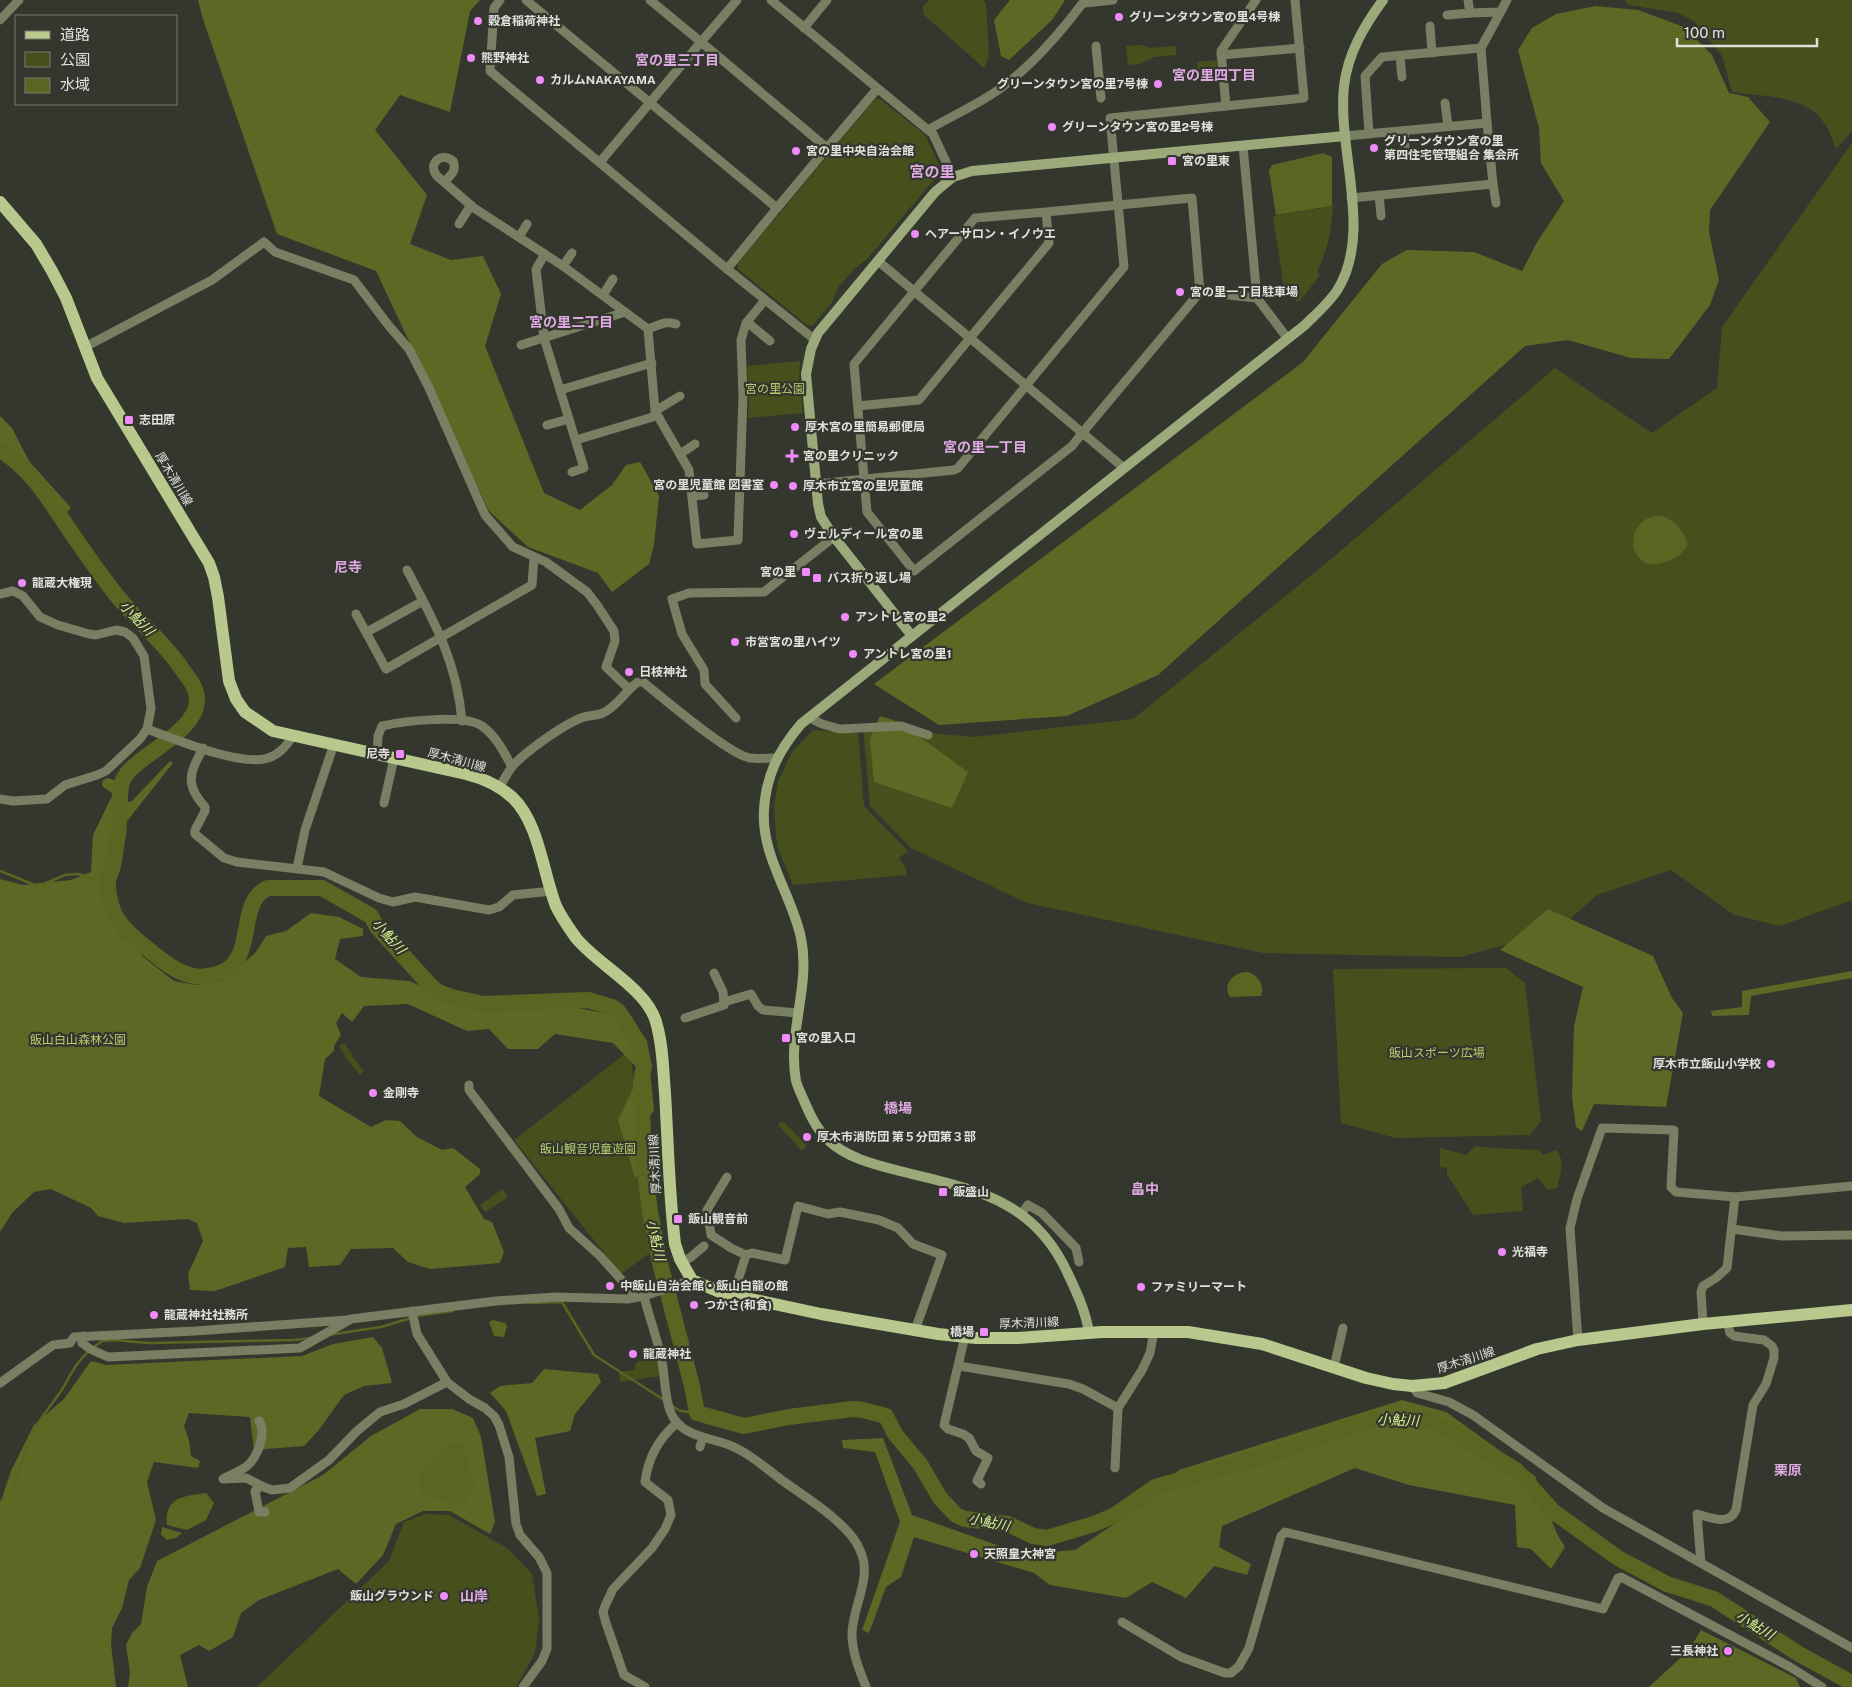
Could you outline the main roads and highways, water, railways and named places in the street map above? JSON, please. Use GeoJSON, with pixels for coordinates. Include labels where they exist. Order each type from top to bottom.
{"type":"FeatureCollection","features":[{"type":"Feature","properties":{"kind":"main road","name":"厚木清川線"},"geometry":{"type":"LineString","coordinates":[[0,202],[36,244],[52,271],[66,298],[97,378],[209,563],[218,597],[229,681],[236,699],[246,712],[273,731],[472,775],[499,788],[513,798],[523,810],[532,830],[557,907],[577,938],[592,955],[649,1006],[656,1019],[662,1057],[674,1237],[686,1281],[733,1296],[821,1314],[915,1330],[965,1336],[1018,1338],[1154,1331],[1188,1332],[1229,1337],[1262,1344],[1366,1378],[1412,1386],[1444,1383],[1537,1349],[1578,1340],[1703,1324],[1852,1310]]}},
{"type":"Feature","properties":{"kind":"water"},"geometry":{"type":"Polygon","coordinates":[[[1323,153],[1332,157],[1332,206],[1276,215],[1269,171],[1272,165],[1323,153]]]}},
{"type":"Feature","properties":{"kind":"water"},"geometry":{"type":"Polygon","coordinates":[[[1662,516],[1672,521],[1678,527],[1684,534],[1688,544],[1680,554],[1668,561],[1654,564],[1643,561],[1636,554],[1635,534],[1640,524],[1649,518],[1662,516]]]}},
{"type":"Feature","properties":{"kind":"water"},"geometry":{"type":"Polygon","coordinates":[[[1246,972],[1254,975],[1259,980],[1262,988],[1261,996],[1230,997],[1227,988],[1230,980],[1237,974],[1246,972]]]}},
{"type":"Feature","properties":{"kind":"water"},"geometry":{"type":"Polygon","coordinates":[[[493,1320],[505,1323],[507,1326],[504,1337],[494,1336],[489,1322],[493,1320]]]}},
{"type":"Feature","properties":{"kind":"water"},"geometry":{"type":"Polygon","coordinates":[[[462,1442],[475,1487],[462,1506],[420,1493],[421,1470],[448,1443],[462,1442]]]}},
{"type":"Feature","properties":{"kind":"water"},"geometry":{"type":"Polygon","coordinates":[[[206,1493],[214,1503],[206,1520],[187,1530],[167,1525],[167,1516],[172,1503],[183,1497],[206,1493]]]}},
{"type":"Feature","properties":{"kind":"water"},"geometry":{"type":"Polygon","coordinates":[[[162,1527],[182,1533],[176,1538],[167,1540],[161,1535],[162,1527]]]}},
{"type":"Feature","properties":{"kind":"waterway","name":"小鮎川"},"geometry":{"type":"LineString","coordinates":[[0,450],[21,466],[38,485],[105,580],[126,606],[175,659],[195,689],[197,697],[196,709],[190,719],[170,739],[136,764],[122,782],[118,835],[108,885],[114,913],[123,927],[163,961],[177,970],[198,977],[214,975],[223,972],[233,964],[240,954],[252,904],[258,895],[268,888],[322,888],[371,916],[377,927],[438,992],[483,1004],[588,1000],[612,1007],[618,1011],[639,1044],[644,1066],[641,1082],[644,1162],[650,1211],[660,1263],[692,1386],[697,1413],[744,1426],[789,1417],[852,1409],[886,1416],[895,1434],[920,1464],[940,1498],[956,1515],[965,1519],[1008,1524],[1033,1536],[1047,1538],[1094,1524],[1115,1515],[1155,1487],[1270,1455],[1371,1419],[1430,1421],[1516,1470],[1554,1512],[1618,1558],[1667,1584],[1714,1599],[1799,1654],[1852,1683]]}},
{"type":"Feature","properties":{"kind":"waterway"},"geometry":{"type":"LineString","coordinates":[[0,871],[35,885],[44,884],[65,875],[78,874],[107,883]]}},
{"type":"Feature","properties":{"kind":"waterway"},"geometry":{"type":"LineString","coordinates":[[528,1303],[562,1302],[594,1355],[664,1400]]}},
{"type":"Feature","properties":{"kind":"waterway"},"geometry":{"type":"LineString","coordinates":[[416,1316],[453,1311]]}},
{"type":"Feature","properties":{"kind":"waterway"},"geometry":{"type":"LineString","coordinates":[[328,1335],[381,1327],[411,1318]]}},
{"type":"Feature","properties":{"kind":"waterway"},"geometry":{"type":"LineString","coordinates":[[94,1347],[102,1341],[114,1340],[149,1343],[295,1340],[311,1338]]}},
{"type":"Feature","properties":{"kind":"waterway"},"geometry":{"type":"LineString","coordinates":[[0,1502],[7,1496],[16,1481],[31,1436],[38,1423],[78,1363],[89,1351]]}},
{"type":"Feature","properties":{"kind":"waterway"},"geometry":{"type":"LineString","coordinates":[[671,1405],[680,1411],[697,1413]]}},
{"type":"Feature","properties":{"kind":"place","name":"グリーンタウン宮の里4号棟"},"geometry":{"type":"Point","coordinates":[1119,17]}},
{"type":"Feature","properties":{"kind":"place","name":"穀倉稲荷神社"},"geometry":{"type":"Point","coordinates":[478,21]}},
{"type":"Feature","properties":{"kind":"place","name":"熊野神社"},"geometry":{"type":"Point","coordinates":[471,58]}},
{"type":"Feature","properties":{"kind":"place","name":"カルムNAKAYAMA"},"geometry":{"type":"Point","coordinates":[540,80]}},
{"type":"Feature","properties":{"kind":"place","name":"グリーンタウン宮の里7号棟"},"geometry":{"type":"Point","coordinates":[1158,84]}},
{"type":"Feature","properties":{"kind":"place","name":"グリーンタウン宮の里2号棟"},"geometry":{"type":"Point","coordinates":[1052,127]}},
{"type":"Feature","properties":{"kind":"place","name":"グリーンタウン宮の里 第四住宅管理組合 集会所"},"geometry":{"type":"Point","coordinates":[1374,148]}},
{"type":"Feature","properties":{"kind":"place","name":"宮の里中央自治会館"},"geometry":{"type":"Point","coordinates":[796,151]}},
{"type":"Feature","properties":{"kind":"place","name":"宮の里東"},"geometry":{"type":"Point","coordinates":[1172,161]}},
{"type":"Feature","properties":{"kind":"place","name":"ヘアーサロン・イノウエ"},"geometry":{"type":"Point","coordinates":[915,234]}},
{"type":"Feature","properties":{"kind":"place","name":"宮の里一丁目駐車場"},"geometry":{"type":"Point","coordinates":[1180,292]}},
{"type":"Feature","properties":{"kind":"place","name":"志田原"},"geometry":{"type":"Point","coordinates":[129,420]}},
{"type":"Feature","properties":{"kind":"place","name":"厚木宮の里簡易郵便局"},"geometry":{"type":"Point","coordinates":[795,427]}},
{"type":"Feature","properties":{"kind":"place","name":"宮の里クリニック"},"geometry":{"type":"Point","coordinates":[792,456]}},
{"type":"Feature","properties":{"kind":"place","name":"宮の里児童館 図書室"},"geometry":{"type":"Point","coordinates":[774,485]}},
{"type":"Feature","properties":{"kind":"place","name":"厚木市立宮の里児童館"},"geometry":{"type":"Point","coordinates":[793,486]}},
{"type":"Feature","properties":{"kind":"place","name":"ヴェルディール宮の里"},"geometry":{"type":"Point","coordinates":[794,534]}},
{"type":"Feature","properties":{"kind":"place","name":"宮の里"},"geometry":{"type":"Point","coordinates":[806,572]}},
{"type":"Feature","properties":{"kind":"place","name":"バス折り返し場"},"geometry":{"type":"Point","coordinates":[817,578]}},
{"type":"Feature","properties":{"kind":"place","name":"龍蔵大権現"},"geometry":{"type":"Point","coordinates":[22,583]}},
{"type":"Feature","properties":{"kind":"place","name":"アントレ宮の里2"},"geometry":{"type":"Point","coordinates":[845,617]}},
{"type":"Feature","properties":{"kind":"place","name":"市営宮の里ハイツ"},"geometry":{"type":"Point","coordinates":[735,642]}},
{"type":"Feature","properties":{"kind":"place","name":"アントレ宮の里1"},"geometry":{"type":"Point","coordinates":[853,654]}},
{"type":"Feature","properties":{"kind":"place","name":"日枝神社"},"geometry":{"type":"Point","coordinates":[629,672]}},
{"type":"Feature","properties":{"kind":"place","name":"尼寺"},"geometry":{"type":"Point","coordinates":[400,754]}},
{"type":"Feature","properties":{"kind":"place","name":"宮の里入口"},"geometry":{"type":"Point","coordinates":[786,1038]}},
{"type":"Feature","properties":{"kind":"place","name":"厚木市立飯山小学校"},"geometry":{"type":"Point","coordinates":[1771,1064]}},
{"type":"Feature","properties":{"kind":"place","name":"金剛寺"},"geometry":{"type":"Point","coordinates":[373,1093]}},
{"type":"Feature","properties":{"kind":"place","name":"厚木市消防団 第５分団第３部"},"geometry":{"type":"Point","coordinates":[807,1137]}},
{"type":"Feature","properties":{"kind":"place","name":"飯盛山"},"geometry":{"type":"Point","coordinates":[943,1192]}},
{"type":"Feature","properties":{"kind":"place","name":"飯山観音前"},"geometry":{"type":"Point","coordinates":[678,1219]}},
{"type":"Feature","properties":{"kind":"place","name":"光福寺"},"geometry":{"type":"Point","coordinates":[1502,1252]}},
{"type":"Feature","properties":{"kind":"place","name":"中飯山自治会館・飯山白龍の館"},"geometry":{"type":"Point","coordinates":[610,1286]}},
{"type":"Feature","properties":{"kind":"place","name":"ファミリーマート"},"geometry":{"type":"Point","coordinates":[1141,1287]}},
{"type":"Feature","properties":{"kind":"place","name":"つかさ(和食)"},"geometry":{"type":"Point","coordinates":[694,1305]}},
{"type":"Feature","properties":{"kind":"place","name":"龍蔵神社社務所"},"geometry":{"type":"Point","coordinates":[154,1315]}},
{"type":"Feature","properties":{"kind":"place","name":"橋場"},"geometry":{"type":"Point","coordinates":[984,1332]}},
{"type":"Feature","properties":{"kind":"place","name":"龍蔵神社"},"geometry":{"type":"Point","coordinates":[633,1354]}},
{"type":"Feature","properties":{"kind":"place","name":"天照皇大神宮"},"geometry":{"type":"Point","coordinates":[974,1554]}},
{"type":"Feature","properties":{"kind":"place","name":"飯山グラウンド"},"geometry":{"type":"Point","coordinates":[444,1596]}},
{"type":"Feature","properties":{"kind":"place","name":"三長神社"},"geometry":{"type":"Point","coordinates":[1728,1651]}},
{"type":"Feature","properties":{"kind":"district","name":"宮の里三丁目"},"geometry":{"type":"Point","coordinates":[677,60]}},
{"type":"Feature","properties":{"kind":"district","name":"宮の里四丁目"},"geometry":{"type":"Point","coordinates":[1214,75]}},
{"type":"Feature","properties":{"kind":"district","name":"宮の里"},"geometry":{"type":"Point","coordinates":[932,171]}},
{"type":"Feature","properties":{"kind":"district","name":"宮の里二丁目"},"geometry":{"type":"Point","coordinates":[571,322]}},
{"type":"Feature","properties":{"kind":"district","name":"宮の里一丁目"},"geometry":{"type":"Point","coordinates":[985,447]}},
{"type":"Feature","properties":{"kind":"district","name":"尼寺"},"geometry":{"type":"Point","coordinates":[348,567]}},
{"type":"Feature","properties":{"kind":"district","name":"橋場"},"geometry":{"type":"Point","coordinates":[898,1108]}},
{"type":"Feature","properties":{"kind":"district","name":"畠中"},"geometry":{"type":"Point","coordinates":[1145,1189]}},
{"type":"Feature","properties":{"kind":"district","name":"栗原"},"geometry":{"type":"Point","coordinates":[1788,1470]}},
{"type":"Feature","properties":{"kind":"district","name":"山岸"},"geometry":{"type":"Point","coordinates":[474,1596]}},
{"type":"Feature","properties":{"kind":"park label","name":"宮の里公園"},"geometry":{"type":"Point","coordinates":[775,389]}},
{"type":"Feature","properties":{"kind":"park label","name":"飯山白山森林公園"},"geometry":{"type":"Point","coordinates":[78,1040]}},
{"type":"Feature","properties":{"kind":"park label","name":"飯山スポーツ広場"},"geometry":{"type":"Point","coordinates":[1437,1053]}},
{"type":"Feature","properties":{"kind":"park label","name":"飯山観音児童遊園"},"geometry":{"type":"Point","coordinates":[588,1149]}}]}
